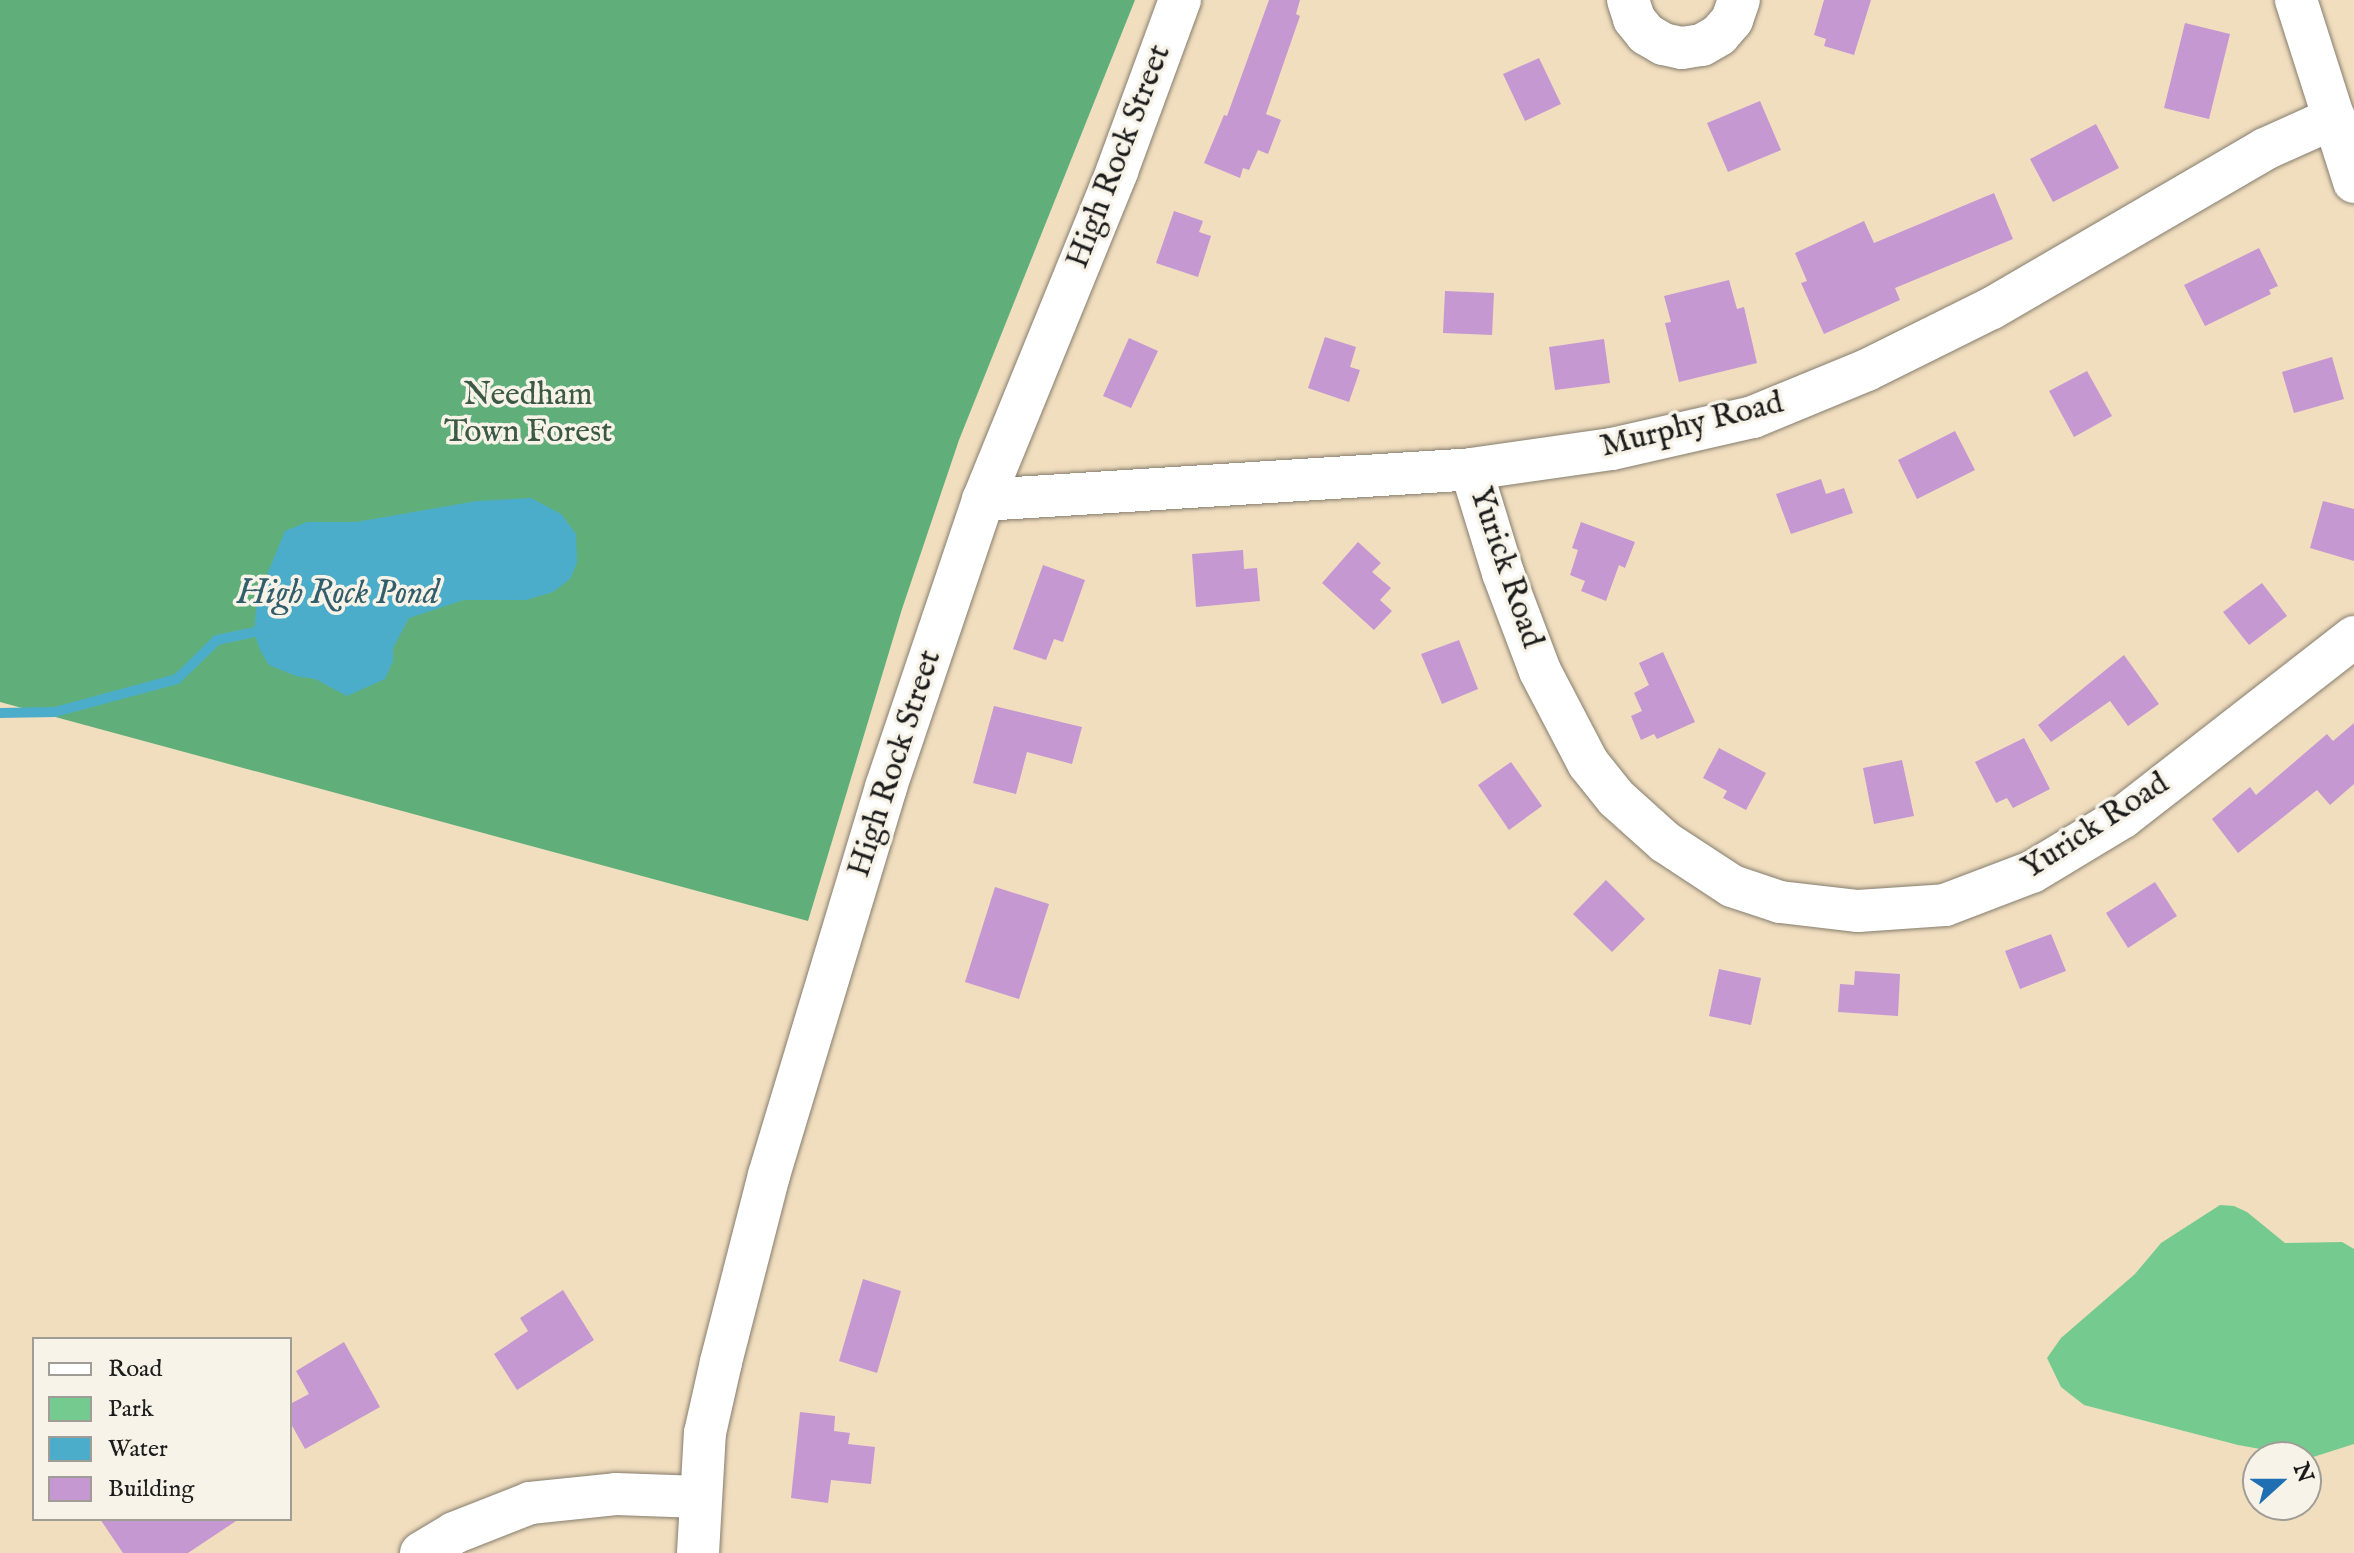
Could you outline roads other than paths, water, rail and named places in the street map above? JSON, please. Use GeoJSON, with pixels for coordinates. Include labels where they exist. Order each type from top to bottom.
{"type":"FeatureCollection","features":[{"type":"Feature","properties":{"kind":"street","name":"High Rock Street"},"geometry":{"type":"LineString","coordinates":[[698,1553],[705,1433],[765,1189],[886,787],[983,500],[1117,171],[1180,0]]}},
{"type":"Feature","properties":{"kind":"street"},"geometry":{"type":"LineString","coordinates":[[1628,0],[1634,19],[1646,34],[1663,44],[1682,48],[1702,45],[1719,35],[1732,20],[1739,0]]}},
{"type":"Feature","properties":{"kind":"street"},"geometry":{"type":"LineString","coordinates":[[2296,0],[2354,182]]}},
{"type":"Feature","properties":{"kind":"street","name":"Murphy Road"},"geometry":{"type":"LineString","coordinates":[[983,500],[1471,469],[1683,436],[1753,417],[1820,391],[1992,308],[2265,149],[2334,118]]}},
{"type":"Feature","properties":{"kind":"street","name":"Yurick Road"},"geometry":{"type":"LineString","coordinates":[[1471,469],[1503,573],[1540,671],[1563,721],[1588,763],[1616,798],[1688,859],[1732,886],[1780,902],[1858,911],[1945,905],[2032,872],[2123,817],[2354,637]]}},
{"type":"Feature","properties":{"kind":"street"},"geometry":{"type":"LineString","coordinates":[[421,1553],[454,1533],[530,1503],[616,1494],[700,1497]]}},
{"type":"Feature","properties":{"kind":"water","name":"High Rock Pond"},"geometry":{"type":"Polygon","coordinates":[[[531,498],[561,514],[576,534],[577,563],[570,579],[553,592],[526,600],[464,600],[409,618],[393,648],[393,661],[385,679],[347,696],[315,679],[296,676],[269,665],[260,650],[254,632],[257,599],[285,531],[307,522],[356,522],[477,501],[531,498]]]}},
{"type":"Feature","properties":{"kind":"waterway"},"geometry":{"type":"LineString","coordinates":[[0,713],[55,712],[177,679],[217,640],[254,632]]}},
{"type":"Feature","properties":{"kind":"park label","name":"Needham Town Forest"},"geometry":{"type":"Point","coordinates":[528,416]}}]}
